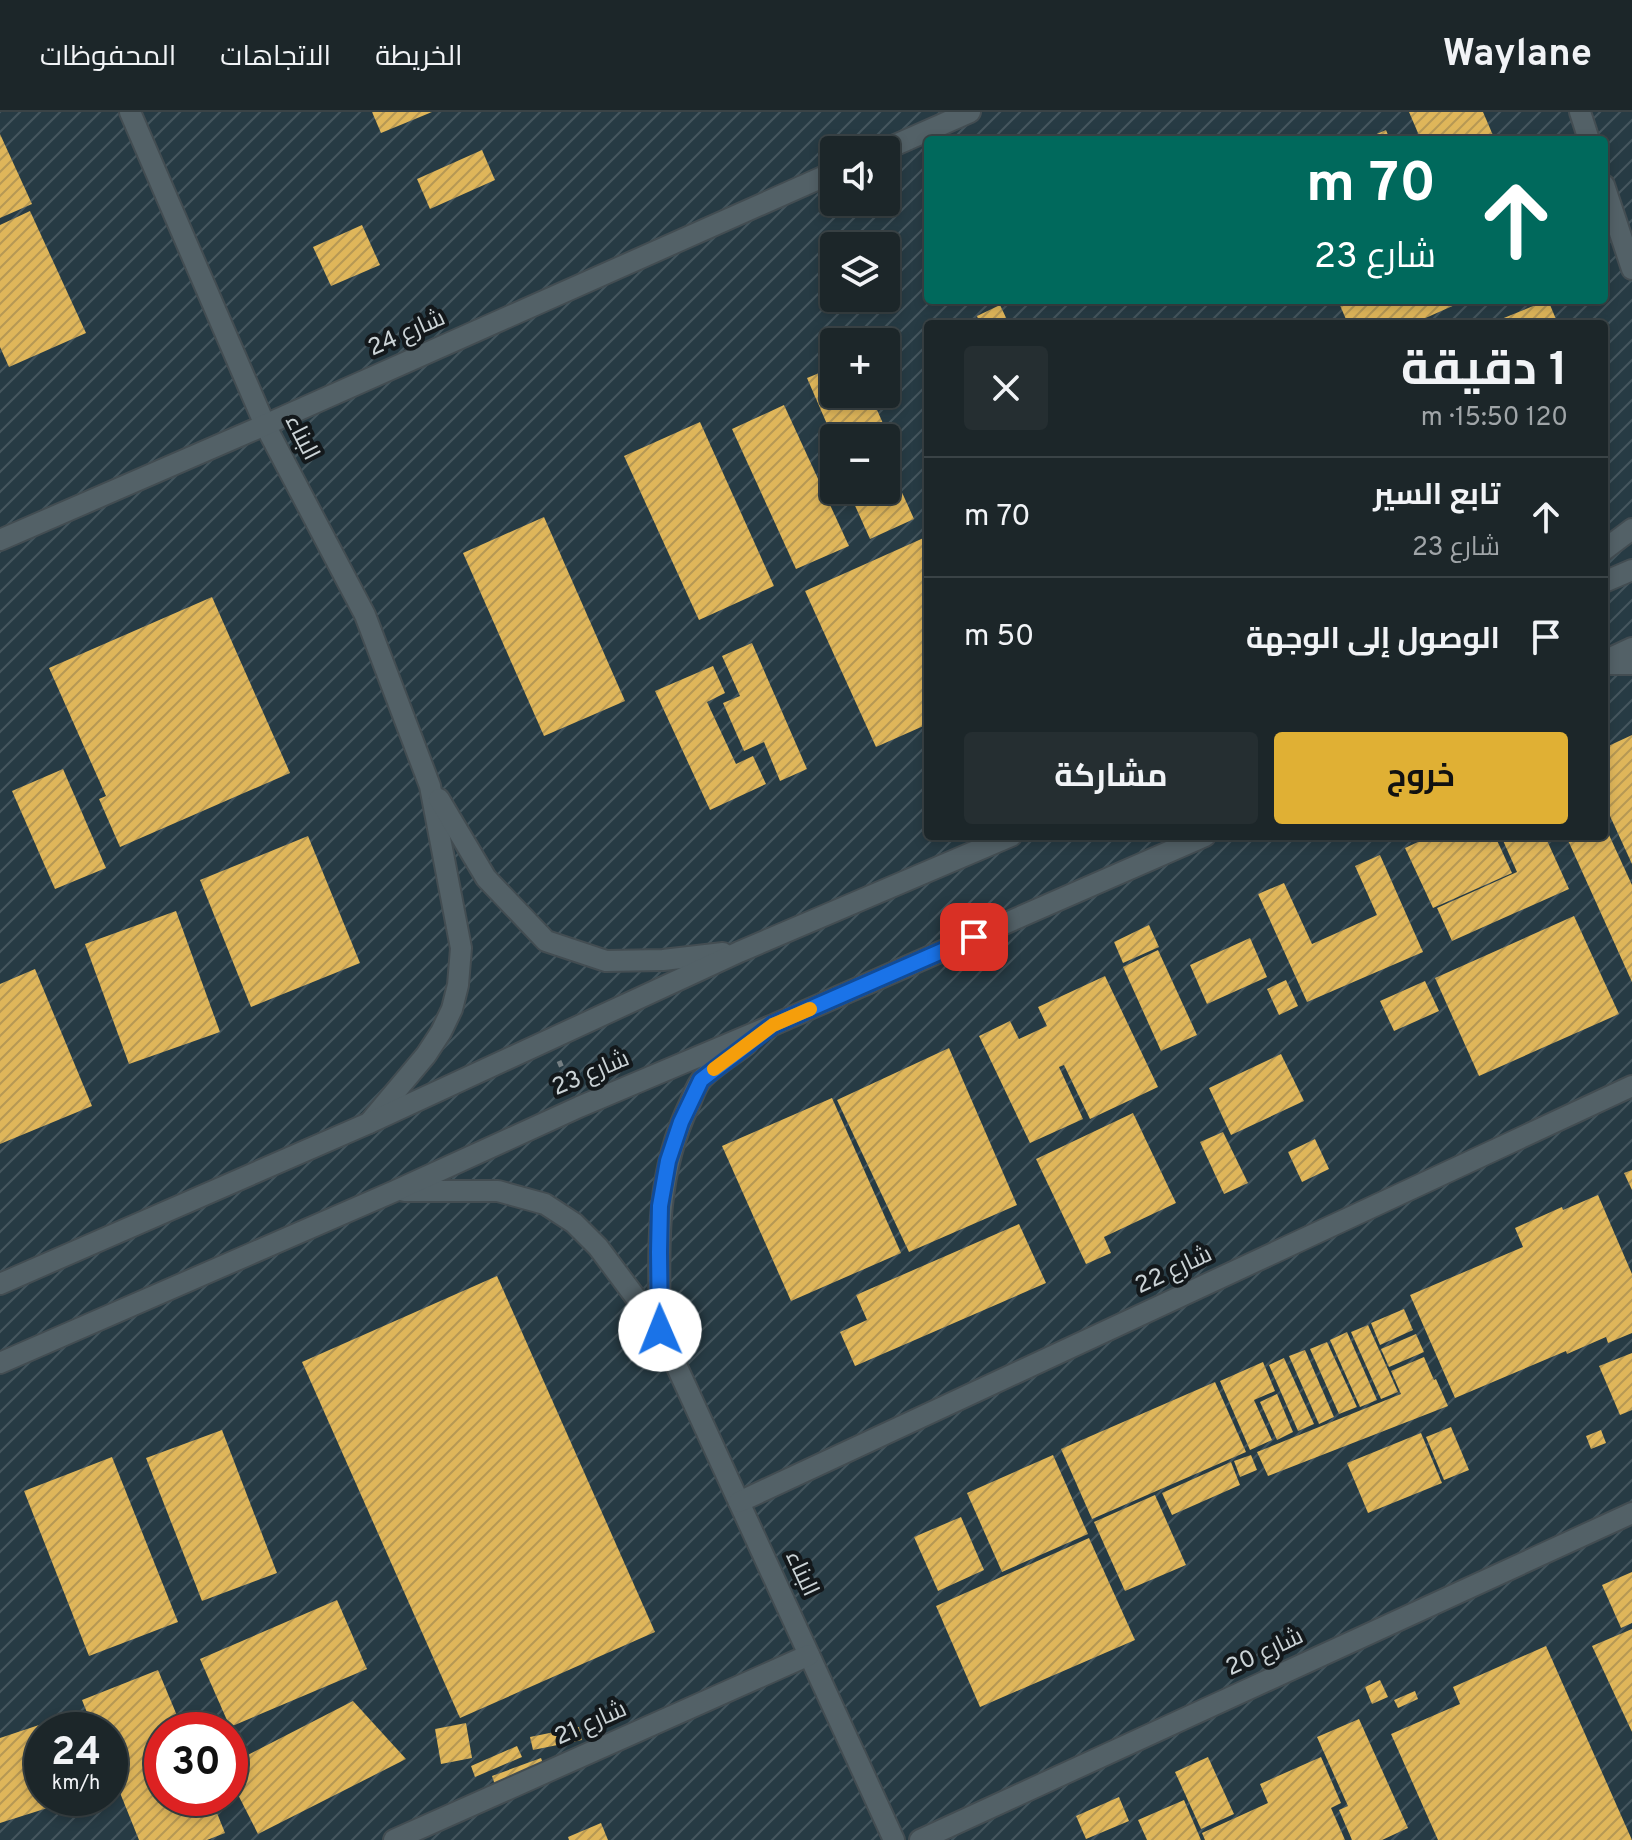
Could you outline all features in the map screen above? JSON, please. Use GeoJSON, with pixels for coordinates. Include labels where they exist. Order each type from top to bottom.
{"type":"FeatureCollection","features":[{"type":"Feature","properties":{"kind":"street","name":"البناء"},"geometry":{"type":"LineString","coordinates":[[130,112],[265,425],[365,615],[430,786],[461,948],[458,985],[452,1009],[441,1032],[426,1055],[369,1123]]}},
{"type":"Feature","properties":{"kind":"street"},"geometry":{"type":"LineString","coordinates":[[900,143],[970,112]]}},
{"type":"Feature","properties":{"kind":"street"},"geometry":{"type":"LineString","coordinates":[[1580,112],[1588,136]]}},
{"type":"Feature","properties":{"kind":"street","name":"شارع 24"},"geometry":{"type":"LineString","coordinates":[[0,540],[820,178]]}},
{"type":"Feature","properties":{"kind":"street"},"geometry":{"type":"LineString","coordinates":[[1608,197],[1632,269]]}},
{"type":"Feature","properties":{"kind":"street"},"geometry":{"type":"LineString","coordinates":[[1608,547],[1632,529]]}},
{"type":"Feature","properties":{"kind":"street"},"geometry":{"type":"LineString","coordinates":[[1608,580],[1632,570]]}},
{"type":"Feature","properties":{"kind":"street"},"geometry":{"type":"LineString","coordinates":[[1608,660],[1632,648]]}},
{"type":"Feature","properties":{"kind":"street"},"geometry":{"type":"LineString","coordinates":[[1608,662],[1632,664]]}},
{"type":"Feature","properties":{"kind":"street","name":"البناء"},"geometry":{"type":"LineString","coordinates":[[430,786],[486,878],[546,941],[606,961],[663,960],[739,952]]}},
{"type":"Feature","properties":{"kind":"street","name":"شارع 23"},"geometry":{"type":"LineString","coordinates":[[0,1284],[369,1123],[739,952],[1002,840]]}},
{"type":"Feature","properties":{"kind":"street","name":"شارع 23"},"geometry":{"type":"LineString","coordinates":[[0,1363],[395,1191],[579,1107],[1196,840]]}},
{"type":"Feature","properties":{"kind":"street","name":"البناء"},"geometry":{"type":"LineString","coordinates":[[660,1330],[660,1206],[668,1161],[681,1122],[701,1080],[773,1025]]}},
{"type":"Feature","properties":{"kind":"street","name":"شارع 22"},"geometry":{"type":"LineString","coordinates":[[739,1502],[1632,1086]]}},
{"type":"Feature","properties":{"kind":"street","name":"البناء"},"geometry":{"type":"LineString","coordinates":[[395,1191],[498,1191],[545,1204],[574,1223],[598,1247],[660,1330],[894,1840]]}},
{"type":"Feature","properties":{"kind":"street","name":"شارع 20"},"geometry":{"type":"LineString","coordinates":[[920,1840],[1632,1513]]}},
{"type":"Feature","properties":{"kind":"street","name":"شارع 21"},"geometry":{"type":"LineString","coordinates":[[394,1840],[809,1655]]}},
{"type":"Feature","properties":{"kind":"path"},"geometry":{"type":"LineString","coordinates":[[550,1041],[579,1107]]}},
{"type":"Feature","properties":{"kind":"shaded area"},"geometry":{"type":"Polygon","coordinates":[[[0,112],[1632,112],[1632,1840],[0,1840],[0,112]]]}},
{"type":"Feature","properties":{"kind":"building"},"geometry":{"type":"Polygon","coordinates":[[[372,112],[432,112],[381,133],[372,112]]]}},
{"type":"Feature","properties":{"kind":"building"},"geometry":{"type":"Polygon","coordinates":[[[1409,112],[1483,112],[1493,136],[1419,136],[1409,112]]]}},
{"type":"Feature","properties":{"kind":"building"},"geometry":{"type":"Polygon","coordinates":[[[1386,130],[1388,136],[1372,136],[1386,130]]]}},
{"type":"Feature","properties":{"kind":"building"},"geometry":{"type":"Polygon","coordinates":[[[0,134],[32,204],[0,218],[0,134]]]}},
{"type":"Feature","properties":{"kind":"building"},"geometry":{"type":"Polygon","coordinates":[[[482,150],[495,180],[430,209],[417,179],[482,150]]]}},
{"type":"Feature","properties":{"kind":"building"},"geometry":{"type":"Polygon","coordinates":[[[30,211],[86,333],[9,367],[0,347],[0,225],[30,211]]]}},
{"type":"Feature","properties":{"kind":"building"},"geometry":{"type":"Polygon","coordinates":[[[362,225],[380,265],[331,286],[313,247],[362,225]]]}},
{"type":"Feature","properties":{"kind":"building"},"geometry":{"type":"Polygon","coordinates":[[[1339,304],[1457,304],[1421,320],[1346,320],[1339,304]]]}},
{"type":"Feature","properties":{"kind":"building"},"geometry":{"type":"Polygon","coordinates":[[[1538,304],[1550,304],[1556,320],[1499,320],[1538,304]]]}},
{"type":"Feature","properties":{"kind":"building"},"geometry":{"type":"Polygon","coordinates":[[[1000,305],[1007,320],[978,320],[977,316],[1000,305]]]}},
{"type":"Feature","properties":{"kind":"building"},"geometry":{"type":"Polygon","coordinates":[[[820,373],[820,408],[807,378],[820,373]]]}},
{"type":"Feature","properties":{"kind":"building"},"geometry":{"type":"Polygon","coordinates":[[[784,405],[820,483],[820,504],[830,504],[849,546],[796,569],[732,429],[784,405]]]}},
{"type":"Feature","properties":{"kind":"building"},"geometry":{"type":"Polygon","coordinates":[[[820,408],[876,408],[883,424],[827,424],[820,408]]]}},
{"type":"Feature","properties":{"kind":"building"},"geometry":{"type":"Polygon","coordinates":[[[700,422],[774,586],[699,620],[624,456],[700,422]]]}},
{"type":"Feature","properties":{"kind":"building"},"geometry":{"type":"Polygon","coordinates":[[[900,488],[914,519],[870,539],[854,504],[900,504],[900,488]]]}},
{"type":"Feature","properties":{"kind":"building"},"geometry":{"type":"Polygon","coordinates":[[[544,517],[625,701],[544,736],[463,553],[544,517]]]}},
{"type":"Feature","properties":{"kind":"building"},"geometry":{"type":"Polygon","coordinates":[[[924,538],[924,726],[876,747],[805,591],[924,538]]]}},
{"type":"Feature","properties":{"kind":"building"},"geometry":{"type":"Polygon","coordinates":[[[212,597],[290,773],[120,847],[99,799],[106,796],[49,668],[212,597]]]}},
{"type":"Feature","properties":{"kind":"building"},"geometry":{"type":"Polygon","coordinates":[[[752,643],[807,769],[780,781],[764,742],[744,751],[723,703],[740,696],[722,656],[752,643]]]}},
{"type":"Feature","properties":{"kind":"building"},"geometry":{"type":"Polygon","coordinates":[[[713,666],[725,693],[707,702],[736,764],[753,756],[766,784],[710,810],[655,691],[713,666]]]}},
{"type":"Feature","properties":{"kind":"building"},"geometry":{"type":"Polygon","coordinates":[[[1632,735],[1632,864],[1608,812],[1608,746],[1632,735]]]}},
{"type":"Feature","properties":{"kind":"building"},"geometry":{"type":"Polygon","coordinates":[[[63,769],[106,868],[55,889],[12,791],[63,769]]]}},
{"type":"Feature","properties":{"kind":"building"},"geometry":{"type":"Polygon","coordinates":[[[1608,833],[1632,885],[1632,982],[1568,840],[1608,840],[1608,833]]]}},
{"type":"Feature","properties":{"kind":"building"},"geometry":{"type":"Polygon","coordinates":[[[308,836],[360,963],[251,1007],[200,880],[308,836]]]}},
{"type":"Feature","properties":{"kind":"building"},"geometry":{"type":"Polygon","coordinates":[[[1422,840],[1497,840],[1512,873],[1433,908],[1405,848],[1422,840]]]}},
{"type":"Feature","properties":{"kind":"building"},"geometry":{"type":"Polygon","coordinates":[[[1503,840],[1547,840],[1569,889],[1452,941],[1437,908],[1517,872],[1503,840]]]}},
{"type":"Feature","properties":{"kind":"building"},"geometry":{"type":"Polygon","coordinates":[[[1380,855],[1423,952],[1307,1002],[1258,894],[1284,883],[1312,944],[1377,915],[1355,866],[1380,855]]]}},
{"type":"Feature","properties":{"kind":"building"},"geometry":{"type":"Polygon","coordinates":[[[176,911],[220,1032],[129,1064],[85,944],[176,911]]]}},
{"type":"Feature","properties":{"kind":"building"},"geometry":{"type":"Polygon","coordinates":[[[1574,916],[1619,1014],[1479,1076],[1435,978],[1574,916]]]}},
{"type":"Feature","properties":{"kind":"building"},"geometry":{"type":"Polygon","coordinates":[[[1149,925],[1159,947],[1123,963],[1114,942],[1149,925]]]}},
{"type":"Feature","properties":{"kind":"building"},"geometry":{"type":"Polygon","coordinates":[[[1250,938],[1267,977],[1207,1004],[1190,965],[1250,938]]]}},
{"type":"Feature","properties":{"kind":"building"},"geometry":{"type":"Polygon","coordinates":[[[1158,950],[1197,1035],[1161,1051],[1123,967],[1158,950]]]}},
{"type":"Feature","properties":{"kind":"building"},"geometry":{"type":"Polygon","coordinates":[[[35,969],[92,1106],[0,1144],[0,984],[35,969]]]}},
{"type":"Feature","properties":{"kind":"building"},"geometry":{"type":"Polygon","coordinates":[[[1105,976],[1158,1087],[1090,1119],[1064,1065],[1059,1067],[1083,1119],[1030,1143],[979,1036],[1010,1021],[1019,1039],[1047,1026],[1038,1007],[1105,976]]]}},
{"type":"Feature","properties":{"kind":"building"},"geometry":{"type":"Polygon","coordinates":[[[1286,980],[1298,1006],[1279,1015],[1267,989],[1286,980]]]}},
{"type":"Feature","properties":{"kind":"building"},"geometry":{"type":"Polygon","coordinates":[[[1425,981],[1439,1011],[1394,1031],[1380,1001],[1425,981]]]}},
{"type":"Feature","properties":{"kind":"building"},"geometry":{"type":"Polygon","coordinates":[[[949,1048],[1017,1205],[909,1252],[837,1100],[949,1048]]]}},
{"type":"Feature","properties":{"kind":"building"},"geometry":{"type":"Polygon","coordinates":[[[1281,1054],[1304,1101],[1231,1135],[1209,1088],[1281,1054]]]}},
{"type":"Feature","properties":{"kind":"building"},"geometry":{"type":"Polygon","coordinates":[[[832,1098],[901,1253],[791,1301],[722,1146],[832,1098]]]}},
{"type":"Feature","properties":{"kind":"building"},"geometry":{"type":"Polygon","coordinates":[[[1133,1113],[1176,1203],[1104,1237],[1111,1253],[1086,1264],[1036,1159],[1133,1113]]]}},
{"type":"Feature","properties":{"kind":"building"},"geometry":{"type":"Polygon","coordinates":[[[1223,1132],[1248,1183],[1224,1194],[1200,1142],[1223,1132]]]}},
{"type":"Feature","properties":{"kind":"building"},"geometry":{"type":"Polygon","coordinates":[[[1315,1139],[1329,1169],[1302,1182],[1288,1152],[1315,1139]]]}},
{"type":"Feature","properties":{"kind":"building"},"geometry":{"type":"Polygon","coordinates":[[[1632,1170],[1632,1190],[1624,1173],[1632,1170]]]}},
{"type":"Feature","properties":{"kind":"building"},"geometry":{"type":"Polygon","coordinates":[[[1598,1195],[1632,1274],[1632,1333],[1608,1343],[1606,1337],[1567,1354],[1566,1351],[1455,1398],[1410,1295],[1523,1247],[1515,1228],[1598,1195]]]}},
{"type":"Feature","properties":{"kind":"building"},"geometry":{"type":"Polygon","coordinates":[[[1019,1224],[1046,1283],[855,1366],[840,1332],[867,1320],[856,1295],[1019,1224]]]}},
{"type":"Feature","properties":{"kind":"building"},"geometry":{"type":"Polygon","coordinates":[[[497,1276],[655,1632],[460,1718],[302,1362],[497,1276]]]}},
{"type":"Feature","properties":{"kind":"building"},"geometry":{"type":"Polygon","coordinates":[[[1404,1309],[1413,1330],[1380,1345],[1371,1323],[1404,1309]]]}},
{"type":"Feature","properties":{"kind":"building"},"geometry":{"type":"Polygon","coordinates":[[[1368,1325],[1398,1392],[1381,1399],[1351,1332],[1368,1325]]]}},
{"type":"Feature","properties":{"kind":"building"},"geometry":{"type":"Polygon","coordinates":[[[1347,1332],[1377,1400],[1360,1407],[1330,1340],[1347,1332]]]}},
{"type":"Feature","properties":{"kind":"building"},"geometry":{"type":"Polygon","coordinates":[[[1416,1334],[1424,1352],[1389,1367],[1381,1349],[1416,1334]]]}},
{"type":"Feature","properties":{"kind":"building"},"geometry":{"type":"Polygon","coordinates":[[[1327,1342],[1357,1407],[1339,1414],[1310,1349],[1327,1342]]]}},
{"type":"Feature","properties":{"kind":"building"},"geometry":{"type":"Polygon","coordinates":[[[1305,1350],[1334,1417],[1319,1424],[1289,1356],[1305,1350]]]}},
{"type":"Feature","properties":{"kind":"building"},"geometry":{"type":"Polygon","coordinates":[[[1632,1353],[1632,1410],[1620,1415],[1599,1366],[1632,1353]]]}},
{"type":"Feature","properties":{"kind":"building"},"geometry":{"type":"Polygon","coordinates":[[[1424,1357],[1448,1406],[1268,1476],[1257,1452],[1401,1394],[1391,1371],[1424,1357]]]}},
{"type":"Feature","properties":{"kind":"building"},"geometry":{"type":"Polygon","coordinates":[[[1284,1358],[1314,1424],[1298,1431],[1269,1365],[1284,1358]]]}},
{"type":"Feature","properties":{"kind":"building"},"geometry":{"type":"Polygon","coordinates":[[[1263,1362],[1275,1391],[1254,1400],[1272,1440],[1250,1450],[1220,1381],[1263,1362]]]}},
{"type":"Feature","properties":{"kind":"building"},"geometry":{"type":"Polygon","coordinates":[[[1215,1382],[1246,1452],[1092,1519],[1061,1449],[1215,1382]]]}},
{"type":"Feature","properties":{"kind":"building"},"geometry":{"type":"Polygon","coordinates":[[[1277,1394],[1293,1432],[1277,1440],[1260,1402],[1277,1394]]]}},
{"type":"Feature","properties":{"kind":"building"},"geometry":{"type":"Polygon","coordinates":[[[1451,1427],[1469,1470],[1444,1480],[1426,1437],[1451,1427]]]}},
{"type":"Feature","properties":{"kind":"building"},"geometry":{"type":"Polygon","coordinates":[[[222,1430],[277,1573],[202,1601],[146,1458],[222,1430]]]}},
{"type":"Feature","properties":{"kind":"building"},"geometry":{"type":"Polygon","coordinates":[[[1601,1430],[1606,1443],[1591,1449],[1586,1436],[1601,1430]]]}},
{"type":"Feature","properties":{"kind":"building"},"geometry":{"type":"Polygon","coordinates":[[[1421,1433],[1442,1483],[1368,1513],[1347,1463],[1421,1433]]]}},
{"type":"Feature","properties":{"kind":"building"},"geometry":{"type":"Polygon","coordinates":[[[1053,1455],[1088,1534],[1002,1572],[967,1493],[1053,1455]]]}},
{"type":"Feature","properties":{"kind":"building"},"geometry":{"type":"Polygon","coordinates":[[[1251,1455],[1257,1470],[1240,1477],[1234,1461],[1251,1455]]]}},
{"type":"Feature","properties":{"kind":"building"},"geometry":{"type":"Polygon","coordinates":[[[112,1457],[178,1622],[89,1656],[24,1491],[112,1457]]]}},
{"type":"Feature","properties":{"kind":"building"},"geometry":{"type":"Polygon","coordinates":[[[1231,1462],[1240,1485],[1172,1515],[1162,1493],[1231,1462]]]}},
{"type":"Feature","properties":{"kind":"building"},"geometry":{"type":"Polygon","coordinates":[[[1155,1495],[1186,1565],[1125,1591],[1094,1522],[1155,1495]]]}},
{"type":"Feature","properties":{"kind":"building"},"geometry":{"type":"Polygon","coordinates":[[[961,1517],[984,1570],[938,1591],[914,1537],[961,1517]]]}},
{"type":"Feature","properties":{"kind":"building"},"geometry":{"type":"Polygon","coordinates":[[[1089,1538],[1135,1640],[980,1707],[936,1606],[1089,1538]]]}},
{"type":"Feature","properties":{"kind":"building"},"geometry":{"type":"Polygon","coordinates":[[[1632,1572],[1632,1623],[1621,1628],[1602,1585],[1632,1572]]]}},
{"type":"Feature","properties":{"kind":"building"},"geometry":{"type":"Polygon","coordinates":[[[337,1600],[367,1669],[248,1719],[248,1712],[223,1712],[200,1659],[337,1600]]]}},
{"type":"Feature","properties":{"kind":"building"},"geometry":{"type":"Polygon","coordinates":[[[1632,1629],[1632,1732],[1592,1646],[1632,1629]]]}},
{"type":"Feature","properties":{"kind":"building"},"geometry":{"type":"Polygon","coordinates":[[[1546,1646],[1632,1840],[1438,1840],[1391,1734],[1460,1704],[1453,1687],[1546,1646]]]}},
{"type":"Feature","properties":{"kind":"building"},"geometry":{"type":"Polygon","coordinates":[[[158,1670],[176,1712],[144,1712],[144,1816],[218,1816],[225,1833],[207,1840],[139,1840],[128,1813],[128,1712],[87,1712],[82,1700],[158,1670]]]}},
{"type":"Feature","properties":{"kind":"building"},"geometry":{"type":"Polygon","coordinates":[[[1380,1680],[1388,1697],[1372,1704],[1365,1687],[1380,1680]]]}},
{"type":"Feature","properties":{"kind":"building"},"geometry":{"type":"Polygon","coordinates":[[[1415,1691],[1418,1699],[1398,1708],[1394,1700],[1415,1691]]]}},
{"type":"Feature","properties":{"kind":"building"},"geometry":{"type":"Polygon","coordinates":[[[353,1701],[406,1759],[258,1834],[248,1814],[248,1755],[353,1701]]]}},
{"type":"Feature","properties":{"kind":"building"},"geometry":{"type":"Polygon","coordinates":[[[1359,1719],[1408,1828],[1382,1840],[1352,1840],[1339,1810],[1348,1806],[1317,1737],[1359,1719]]]}},
{"type":"Feature","properties":{"kind":"building"},"geometry":{"type":"Polygon","coordinates":[[[466,1723],[472,1758],[441,1764],[435,1729],[466,1723]]]}},
{"type":"Feature","properties":{"kind":"building"},"geometry":{"type":"Polygon","coordinates":[[[579,1727],[582,1740],[533,1750],[530,1737],[579,1727]]]}},
{"type":"Feature","properties":{"kind":"building"},"geometry":{"type":"Polygon","coordinates":[[[24,1730],[24,1815],[0,1823],[0,1738],[24,1730]]]}},
{"type":"Feature","properties":{"kind":"building"},"geometry":{"type":"Polygon","coordinates":[[[517,1746],[522,1757],[475,1777],[471,1766],[517,1746]]]}},
{"type":"Feature","properties":{"kind":"building"},"geometry":{"type":"Polygon","coordinates":[[[1208,1757],[1234,1814],[1201,1829],[1175,1772],[1208,1757]]]}},
{"type":"Feature","properties":{"kind":"building"},"geometry":{"type":"Polygon","coordinates":[[[1321,1757],[1341,1803],[1331,1808],[1345,1840],[1205,1840],[1202,1833],[1268,1803],[1260,1784],[1321,1757]]]}},
{"type":"Feature","properties":{"kind":"building"},"geometry":{"type":"Polygon","coordinates":[[[541,1758],[545,1769],[496,1788],[492,1776],[541,1758]]]}},
{"type":"Feature","properties":{"kind":"building"},"geometry":{"type":"Polygon","coordinates":[[[1119,1797],[1129,1821],[1086,1839],[1076,1816],[1119,1797]]]}},
{"type":"Feature","properties":{"kind":"building"},"geometry":{"type":"Polygon","coordinates":[[[1184,1800],[1201,1840],[1147,1840],[1138,1820],[1184,1800]]]}},
{"type":"Feature","properties":{"kind":"building"},"geometry":{"type":"Polygon","coordinates":[[[601,1823],[608,1840],[569,1840],[568,1837],[601,1823]]]}},
{"type":"Feature","properties":{"kind":"slow traffic"},"geometry":{"type":"LineString","coordinates":[[714,1069],[773,1025],[810,1009]]}},
{"type":"Feature","properties":{"kind":"route"},"geometry":{"type":"LineString","coordinates":[[660,1330],[660,1206],[668,1161],[681,1122],[701,1080],[773,1025],[974,937]]}}]}
